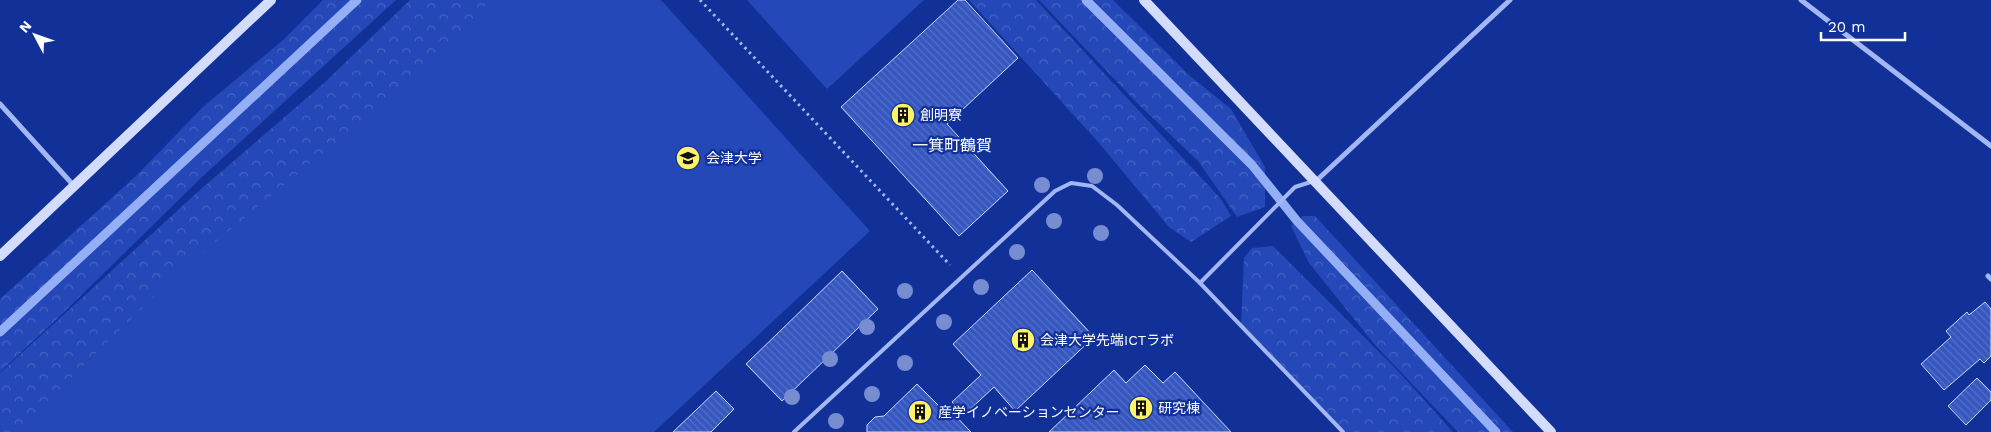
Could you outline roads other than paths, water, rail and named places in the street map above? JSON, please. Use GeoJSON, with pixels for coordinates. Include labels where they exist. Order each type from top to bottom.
{"type":"FeatureCollection","features":[{"type":"Feature","properties":{"kind":"street"},"geometry":{"type":"LineString","coordinates":[[0,256],[271,0]]}},
{"type":"Feature","properties":{"kind":"street"},"geometry":{"type":"LineString","coordinates":[[1144,0],[1551,432]]}},
{"type":"Feature","properties":{"kind":"street"},"geometry":{"type":"LineString","coordinates":[[1316,181],[1510,0]]}},
{"type":"Feature","properties":{"kind":"street"},"geometry":{"type":"LineString","coordinates":[[1801,0],[1991,146]]}},
{"type":"Feature","properties":{"kind":"street"},"geometry":{"type":"LineString","coordinates":[[0,104],[75,186]]}},
{"type":"Feature","properties":{"kind":"lane"},"geometry":{"type":"LineString","coordinates":[[1200,283],[1295,187],[1316,181]]}},
{"type":"Feature","properties":{"kind":"lane"},"geometry":{"type":"LineString","coordinates":[[794,432],[1055,191],[1071,183],[1092,186],[1117,205],[1200,283],[1343,432]]}},
{"type":"Feature","properties":{"kind":"waterway"},"geometry":{"type":"LineString","coordinates":[[0,332],[357,0]]}},
{"type":"Feature","properties":{"kind":"waterway"},"geometry":{"type":"LineString","coordinates":[[1086,0],[1252,165],[1297,221],[1496,432]]}},
{"type":"Feature","properties":{"kind":"place","name":"創明寮"},"geometry":{"type":"Point","coordinates":[903,115]}},
{"type":"Feature","properties":{"kind":"place","name":"会津大学"},"geometry":{"type":"Point","coordinates":[688,158]}},
{"type":"Feature","properties":{"kind":"place","name":"会津大学先端ICTラボ"},"geometry":{"type":"Point","coordinates":[1023,340]}},
{"type":"Feature","properties":{"kind":"place","name":"研究棟"},"geometry":{"type":"Point","coordinates":[1141,408]}},
{"type":"Feature","properties":{"kind":"place","name":"産学イノベーションセンター"},"geometry":{"type":"Point","coordinates":[920,412]}},
{"type":"Feature","properties":{"kind":"district","name":"一箕町鶴賀"},"geometry":{"type":"Point","coordinates":[952,145]}}]}
